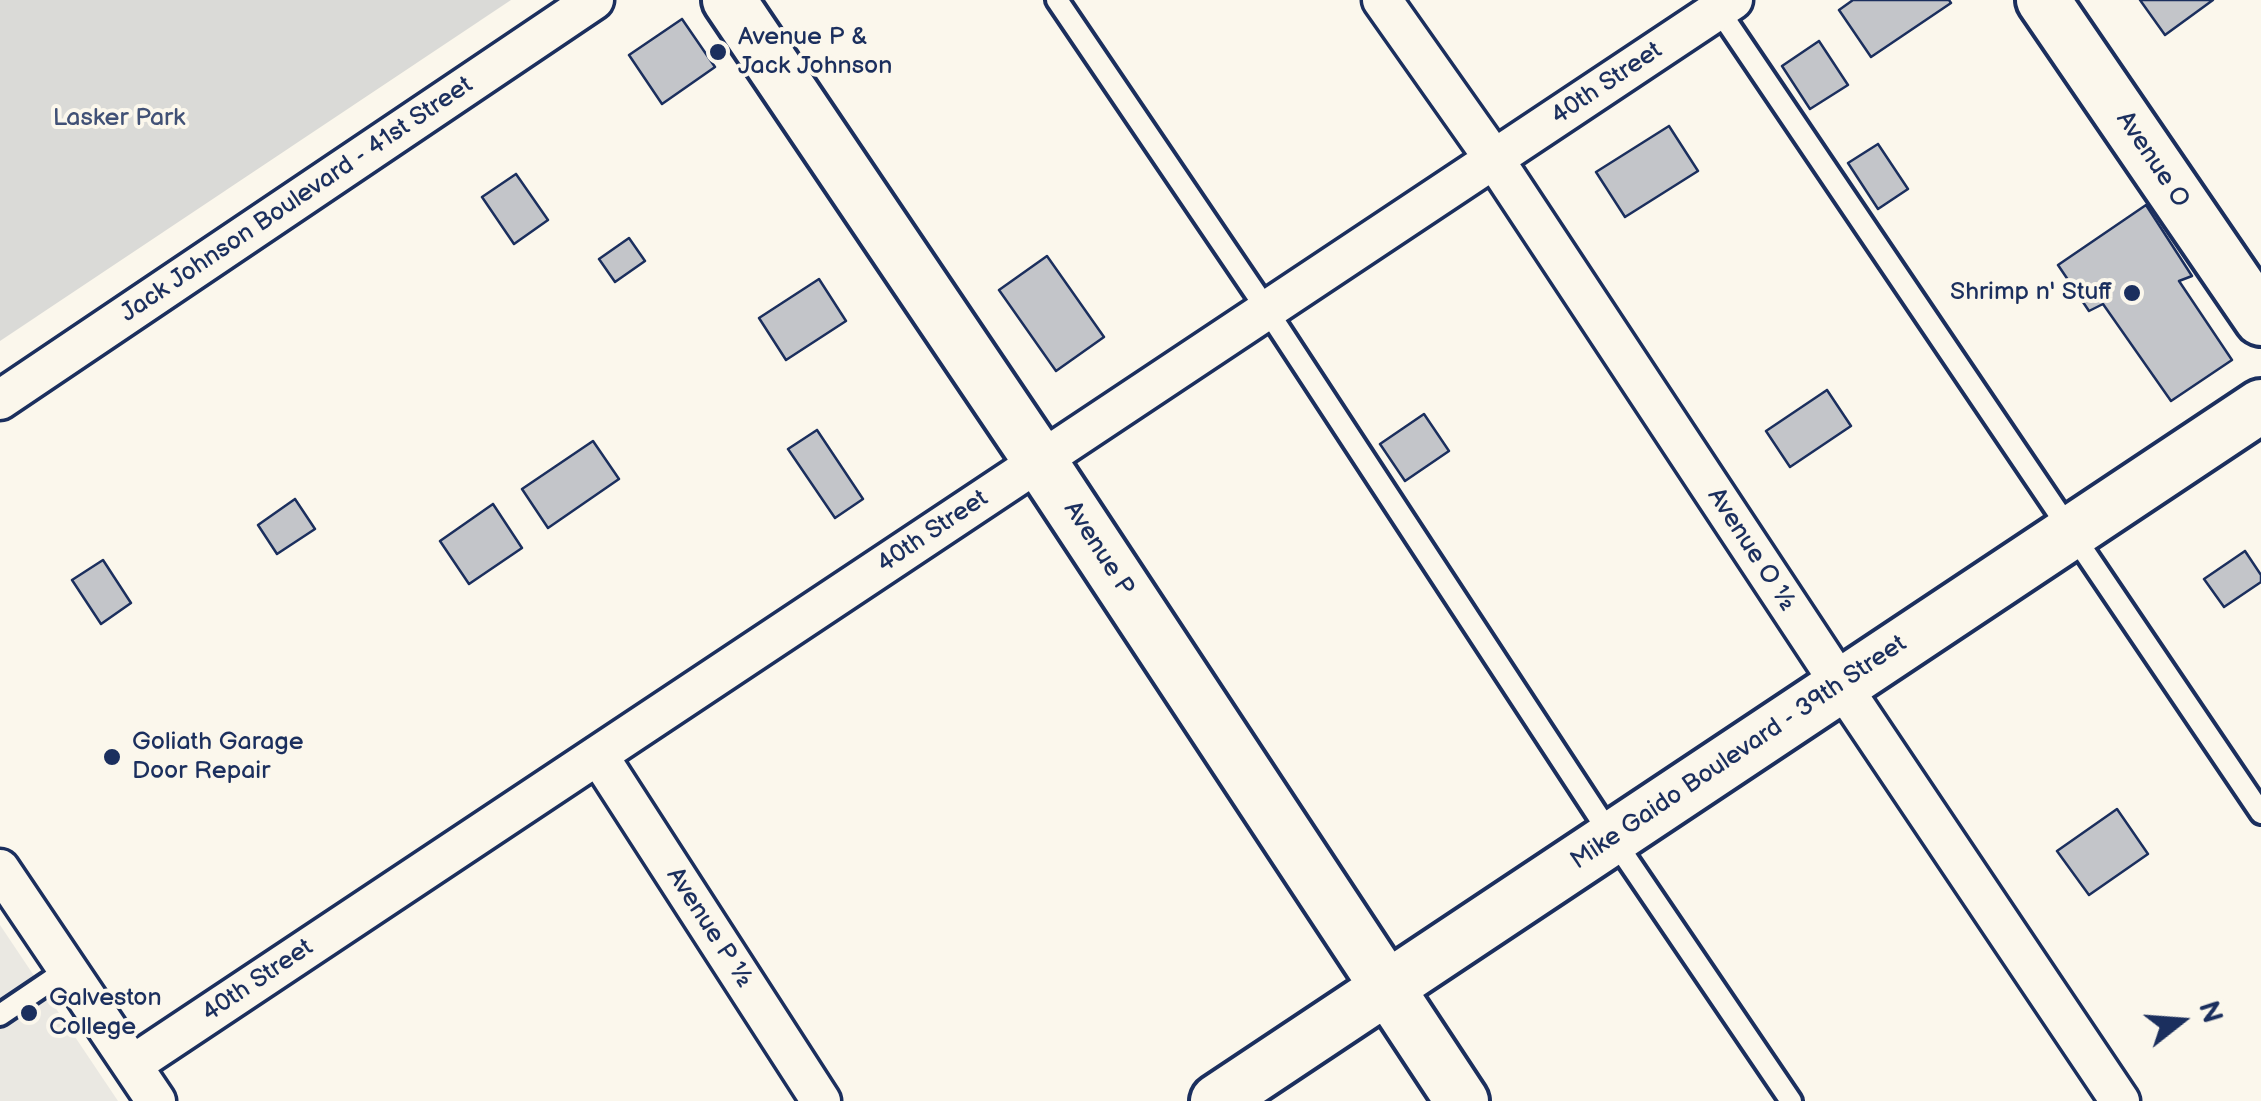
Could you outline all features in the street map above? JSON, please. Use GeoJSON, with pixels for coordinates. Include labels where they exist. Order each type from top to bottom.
{"type":"FeatureCollection","features":[{"type":"Feature","properties":{"kind":"main road","name":"Avenue P"},"geometry":{"type":"LineString","coordinates":[[729,0],[1040,460],[1462,1101]]}},
{"type":"Feature","properties":{"kind":"main road","name":"Avenue O"},"geometry":{"type":"LineString","coordinates":[[2043,0],[2261,319]]}},
{"type":"Feature","properties":{"kind":"main road","name":"Mike Gaido Boulevard - 39th Street"},"geometry":{"type":"LineString","coordinates":[[1217,1101],[2261,406]]}},
{"type":"Feature","properties":{"kind":"street","name":"Jack Johnson Boulevard - 41st Street"},"geometry":{"type":"LineString","coordinates":[[0,400],[594,0]]}},
{"type":"Feature","properties":{"kind":"street","name":"Avenue O ½"},"geometry":{"type":"LineString","coordinates":[[1382,0],[1494,159],[2120,1101]]}},
{"type":"Feature","properties":{"kind":"street","name":"40th Street"},"geometry":{"type":"LineString","coordinates":[[132,1065],[1494,159],[1722,3]]}},
{"type":"Feature","properties":{"kind":"street","name":"Avenue P ½"},"geometry":{"type":"LineString","coordinates":[[598,755],[821,1101]]}},
{"type":"Feature","properties":{"kind":"street"},"geometry":{"type":"LineString","coordinates":[[3,880],[156,1101]]}},
{"type":"Feature","properties":{"kind":"lane"},"geometry":{"type":"LineString","coordinates":[[1057,0],[1791,1101]]}},
{"type":"Feature","properties":{"kind":"lane"},"geometry":{"type":"LineString","coordinates":[[1722,3],[2261,812]]}},
{"type":"Feature","properties":{"kind":"lane"},"geometry":{"type":"LineString","coordinates":[[0,1015],[68,969]]}},
{"type":"Feature","properties":{"kind":"shaded area","name":"Galveston College"},"geometry":{"type":"Polygon","coordinates":[[[0,925],[118,1101],[0,1101],[0,925]]]}},
{"type":"Feature","properties":{"kind":"green space","name":"Lasker Park"},"geometry":{"type":"Polygon","coordinates":[[[0,0],[511,0],[0,341],[0,0]]]}},
{"type":"Feature","properties":{"kind":"building"},"geometry":{"type":"Polygon","coordinates":[[[1853,0],[1951,3],[1871,57],[1839,10],[1853,0]]]}},
{"type":"Feature","properties":{"kind":"building"},"geometry":{"type":"Polygon","coordinates":[[[2140,0],[2213,0],[2165,35],[2140,0]]]}},
{"type":"Feature","properties":{"kind":"building"},"geometry":{"type":"Polygon","coordinates":[[[682,19],[715,67],[662,104],[629,55],[682,19]]]}},
{"type":"Feature","properties":{"kind":"building"},"geometry":{"type":"Polygon","coordinates":[[[1819,41],[1848,85],[1810,109],[1782,66],[1819,41]]]}},
{"type":"Feature","properties":{"kind":"building"},"geometry":{"type":"Polygon","coordinates":[[[1669,126],[1698,171],[1625,217],[1596,172],[1669,126]]]}},
{"type":"Feature","properties":{"kind":"building"},"geometry":{"type":"Polygon","coordinates":[[[1878,144],[1908,189],[1878,209],[1848,163],[1878,144]]]}},
{"type":"Feature","properties":{"kind":"building"},"geometry":{"type":"Polygon","coordinates":[[[516,174],[548,220],[514,244],[482,197],[516,174]]]}},
{"type":"Feature","properties":{"kind":"building","name":"Shrimp n' Stuff"},"geometry":{"type":"Polygon","coordinates":[[[2146,205],[2192,276],[2179,281],[2232,360],[2171,401],[2103,304],[2089,311],[2058,265],[2146,205]]]}},
{"type":"Feature","properties":{"kind":"building"},"geometry":{"type":"Polygon","coordinates":[[[629,238],[645,261],[615,282],[599,259],[629,238]]]}},
{"type":"Feature","properties":{"kind":"building"},"geometry":{"type":"Polygon","coordinates":[[[1047,256],[1104,337],[1056,371],[999,290],[1047,256]]]}},
{"type":"Feature","properties":{"kind":"building"},"geometry":{"type":"Polygon","coordinates":[[[819,279],[846,321],[786,360],[759,318],[819,279]]]}},
{"type":"Feature","properties":{"kind":"building"},"geometry":{"type":"Polygon","coordinates":[[[1827,390],[1851,426],[1790,467],[1766,431],[1827,390]]]}},
{"type":"Feature","properties":{"kind":"building"},"geometry":{"type":"Polygon","coordinates":[[[1424,414],[1449,451],[1405,481],[1380,444],[1424,414]]]}},
{"type":"Feature","properties":{"kind":"building"},"geometry":{"type":"Polygon","coordinates":[[[817,430],[863,499],[835,518],[788,449],[817,430]]]}},
{"type":"Feature","properties":{"kind":"building"},"geometry":{"type":"Polygon","coordinates":[[[593,441],[619,479],[548,528],[522,489],[593,441]]]}},
{"type":"Feature","properties":{"kind":"building"},"geometry":{"type":"Polygon","coordinates":[[[295,499],[315,529],[277,554],[258,525],[295,499]]]}},
{"type":"Feature","properties":{"kind":"building"},"geometry":{"type":"Polygon","coordinates":[[[493,504],[522,548],[469,584],[440,541],[493,504]]]}},
{"type":"Feature","properties":{"kind":"building"},"geometry":{"type":"Polygon","coordinates":[[[2245,551],[2261,575],[2261,582],[2224,607],[2204,579],[2245,551]]]}},
{"type":"Feature","properties":{"kind":"building"},"geometry":{"type":"Polygon","coordinates":[[[103,560],[131,603],[101,624],[72,580],[103,560]]]}},
{"type":"Feature","properties":{"kind":"building"},"geometry":{"type":"Polygon","coordinates":[[[2117,809],[2148,854],[2089,895],[2057,851],[2117,809]]]}},
{"type":"Feature","properties":{"kind":"place","name":"Avenue P & Jack Johnson"},"geometry":{"type":"Point","coordinates":[718,52]}},
{"type":"Feature","properties":{"kind":"place","name":"Shrimp n' Stuff"},"geometry":{"type":"Point","coordinates":[2132,293]}},
{"type":"Feature","properties":{"kind":"place","name":"Goliath Garage Door Repair"},"geometry":{"type":"Point","coordinates":[112,757]}},
{"type":"Feature","properties":{"kind":"place","name":"Galveston College"},"geometry":{"type":"Point","coordinates":[29,1013]}}]}
